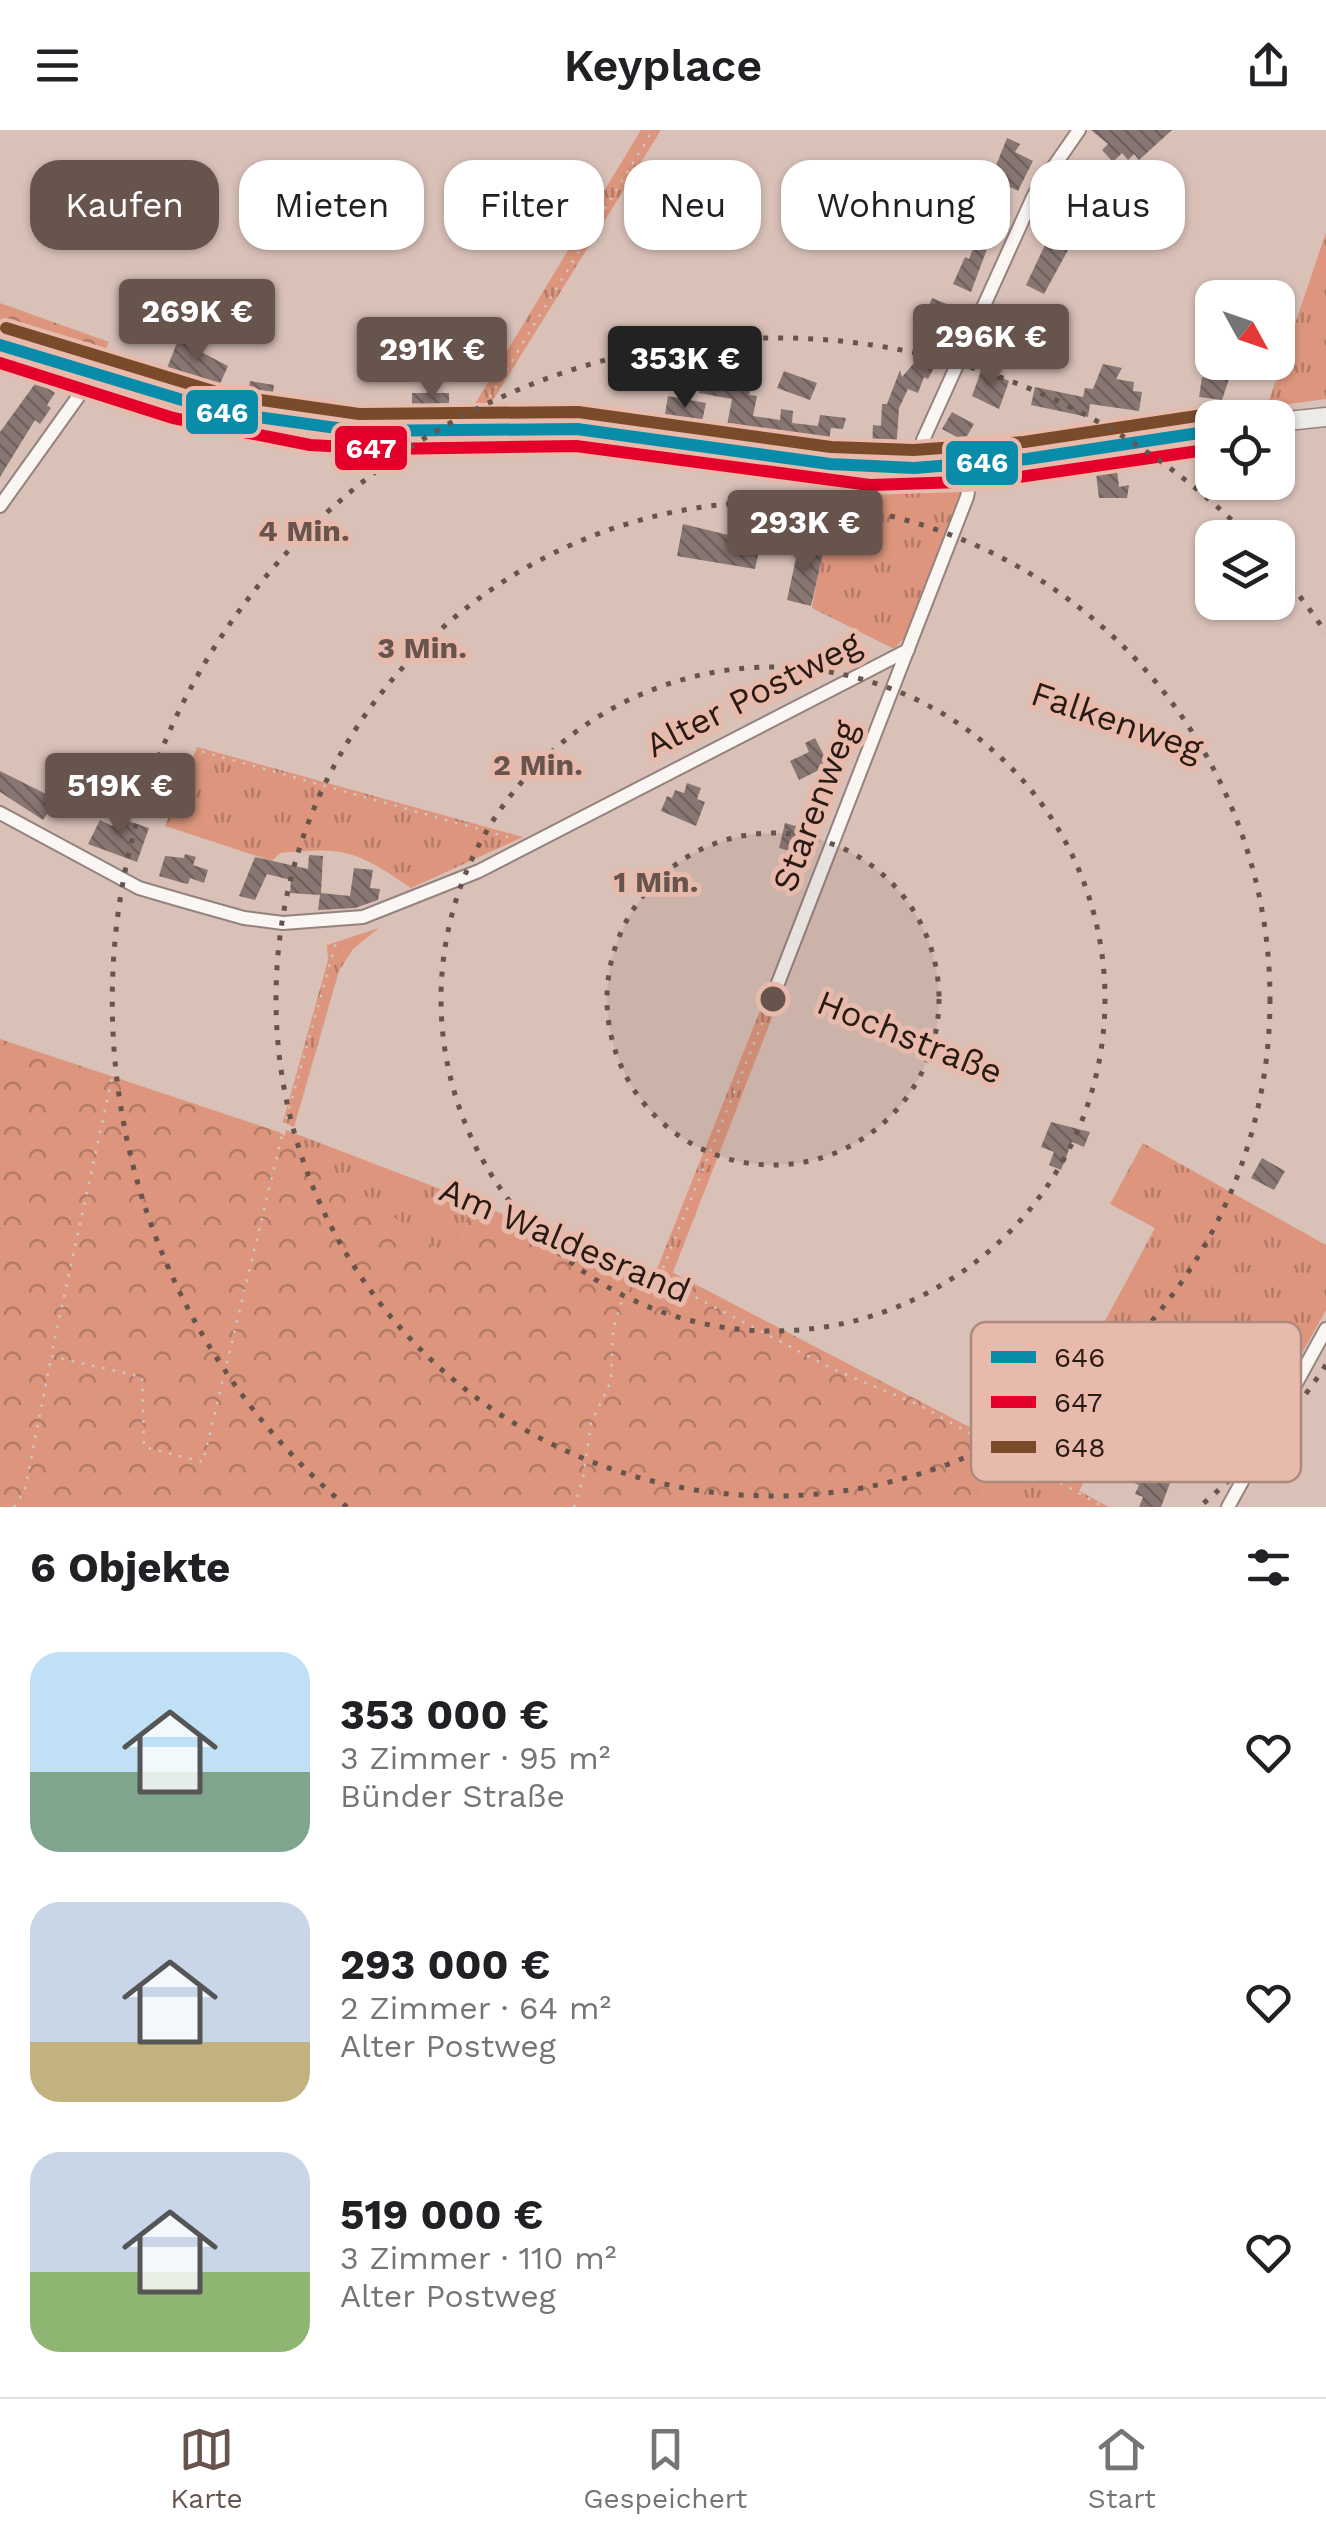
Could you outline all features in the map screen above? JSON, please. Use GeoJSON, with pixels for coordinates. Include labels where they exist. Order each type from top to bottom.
{"type":"FeatureCollection","features":[{"type":"Feature","properties":{"kind":"main road"},"geometry":{"type":"LineString","coordinates":[[0,345],[94,376],[250,419],[360,431],[589,430],[830,465],[918,468],[1042,461],[1078,450],[1195,433]]}},
{"type":"Feature","properties":{"kind":"main road"},"geometry":{"type":"LineString","coordinates":[[1295,420],[1326,417]]}},
{"type":"Feature","properties":{"kind":"street"},"geometry":{"type":"LineString","coordinates":[[918,468],[922,440],[1034,195],[1079,130]]}},
{"type":"Feature","properties":{"kind":"street"},"geometry":{"type":"LineString","coordinates":[[0,506],[94,376]]}},
{"type":"Feature","properties":{"kind":"street","name":"Alter Postweg"},"geometry":{"type":"LineString","coordinates":[[0,813],[139,888],[244,918],[284,922],[341,920],[392,908],[479,871],[908,650],[978,462]]}},
{"type":"Feature","properties":{"kind":"street","name":"Starenweg"},"geometry":{"type":"LineString","coordinates":[[778,983],[908,650]]}},
{"type":"Feature","properties":{"kind":"street"},"geometry":{"type":"LineString","coordinates":[[1301,1374],[1326,1329]]}},
{"type":"Feature","properties":{"kind":"street"},"geometry":{"type":"LineString","coordinates":[[1228,1507],[1242,1482]]}},
{"type":"Feature","properties":{"kind":"path"},"geometry":{"type":"LineString","coordinates":[[470,429],[653,130]]}},
{"type":"Feature","properties":{"kind":"path","name":"Falkenweg"},"geometry":{"type":"LineString","coordinates":[[908,650],[1326,792]]}},
{"type":"Feature","properties":{"kind":"path"},"geometry":{"type":"LineString","coordinates":[[0,695],[532,844]]}},
{"type":"Feature","properties":{"kind":"path","name":"Hochstraße"},"geometry":{"type":"LineString","coordinates":[[479,871],[778,983],[1168,1145],[1326,1235]]}},
{"type":"Feature","properties":{"kind":"path"},"geometry":{"type":"LineString","coordinates":[[51,1356],[142,1377],[144,1446],[203,1462],[284,1127],[334,963],[341,920]]}},
{"type":"Feature","properties":{"kind":"path"},"geometry":{"type":"LineString","coordinates":[[658,1278],[778,983]]}},
{"type":"Feature","properties":{"kind":"path","name":"Am Waldesrand"},"geometry":{"type":"LineString","coordinates":[[0,1031],[406,1172],[658,1278],[832,1368],[917,1404],[971,1434]]}},
{"type":"Feature","properties":{"kind":"path"},"geometry":{"type":"LineString","coordinates":[[14,1507],[24,1490],[114,1069]]}},
{"type":"Feature","properties":{"kind":"path"},"geometry":{"type":"LineString","coordinates":[[574,1507],[584,1479],[591,1423],[611,1381],[613,1330],[628,1282],[641,1272]]}},
{"type":"Feature","properties":{"kind":"path","name":"Am Waldesrand"},"geometry":{"type":"LineString","coordinates":[[1059,1482],[1104,1507]]}},
{"type":"Feature","properties":{"kind":"green space"},"geometry":{"type":"Polygon","coordinates":[[[641,130],[661,130],[642,160],[624,160],[624,190],[604,222],[604,191],[641,130]]]}},
{"type":"Feature","properties":{"kind":"green space"},"geometry":{"type":"Polygon","coordinates":[[[1326,232],[1326,399],[1295,403],[1295,400],[1269,400],[1276,380],[1295,380],[1295,324],[1326,232]]]}},
{"type":"Feature","properties":{"kind":"green space"},"geometry":{"type":"Polygon","coordinates":[[[568,250],[586,250],[487,410],[651,414],[641,421],[467,417],[568,250]]]}},
{"type":"Feature","properties":{"kind":"green space"},"geometry":{"type":"Polygon","coordinates":[[[0,303],[109,342],[95,369],[0,329],[0,303]]]}},
{"type":"Feature","properties":{"kind":"green space"},"geometry":{"type":"Polygon","coordinates":[[[834,484],[963,484],[910,632],[894,649],[812,608],[834,484]]]}},
{"type":"Feature","properties":{"kind":"green space"},"geometry":{"type":"Polygon","coordinates":[[[197,747],[523,837],[411,888],[350,854],[321,850],[280,853],[272,861],[165,826],[197,747]]]}},
{"type":"Feature","properties":{"kind":"green space"},"geometry":{"type":"Polygon","coordinates":[[[379,928],[353,949],[339,971],[294,1127],[283,1122],[328,960],[327,945],[379,928]]]}},
{"type":"Feature","properties":{"kind":"green space"},"geometry":{"type":"Polygon","coordinates":[[[769,988],[782,992],[668,1285],[653,1279],[769,988]]]}},
{"type":"Feature","properties":{"kind":"green space"},"geometry":{"type":"Polygon","coordinates":[[[0,1039],[279,1132],[452,1260],[477,1203],[667,1285],[672,1272],[971,1428],[971,1482],[987,1482],[975,1507],[0,1507],[0,1039]]]}},
{"type":"Feature","properties":{"kind":"green space"},"geometry":{"type":"Polygon","coordinates":[[[286,1130],[477,1203],[452,1260],[284,1139],[286,1130]]]}},
{"type":"Feature","properties":{"kind":"green space"},"geometry":{"type":"Polygon","coordinates":[[[1143,1143],[1326,1245],[1326,1310],[1301,1355],[1301,1322],[1104,1322],[1155,1228],[1110,1204],[1143,1143]]]}},
{"type":"Feature","properties":{"kind":"green space"},"geometry":{"type":"Polygon","coordinates":[[[987,1482],[1084,1482],[1079,1491],[1109,1507],[975,1507],[987,1482]]]}},
{"type":"Feature","properties":{"kind":"building"},"geometry":{"type":"Polygon","coordinates":[[[1091,130],[1172,130],[1139,160],[1134,154],[1128,160],[1122,153],[1111,160],[1102,150],[1108,144],[1091,130]]]}},
{"type":"Feature","properties":{"kind":"building"},"geometry":{"type":"Polygon","coordinates":[[[1007,138],[1020,144],[1015,152],[1031,160],[1018,191],[1010,187],[1010,160],[998,160],[1007,138]]]}},
{"type":"Feature","properties":{"kind":"building"},"geometry":{"type":"Polygon","coordinates":[[[972,250],[987,250],[971,292],[953,284],[965,257],[969,259],[972,250]]]}},
{"type":"Feature","properties":{"kind":"building"},"geometry":{"type":"Polygon","coordinates":[[[1043,250],[1068,250],[1044,294],[1026,285],[1043,250]]]}},
{"type":"Feature","properties":{"kind":"building"},"geometry":{"type":"Polygon","coordinates":[[[932,298],[949,305],[943,318],[957,324],[918,393],[908,389],[899,408],[896,452],[872,450],[873,425],[881,426],[882,404],[887,404],[900,370],[902,377],[919,357],[938,316],[927,311],[932,298]]]}},
{"type":"Feature","properties":{"kind":"building"},"geometry":{"type":"Polygon","coordinates":[[[178,340],[228,366],[219,386],[167,368],[178,340]]]}},
{"type":"Feature","properties":{"kind":"building"},"geometry":{"type":"Polygon","coordinates":[[[1103,364],[1122,368],[1116,379],[1134,382],[1133,391],[1142,392],[1139,411],[1090,404],[1088,417],[1031,405],[1035,387],[1083,397],[1085,388],[1093,389],[1103,364]]]}},
{"type":"Feature","properties":{"kind":"building"},"geometry":{"type":"Polygon","coordinates":[[[741,365],[757,371],[749,395],[757,396],[753,416],[780,420],[781,409],[793,411],[792,423],[818,426],[820,415],[846,418],[843,429],[831,428],[828,447],[726,431],[732,399],[699,393],[704,369],[738,375],[741,365]]]}},
{"type":"Feature","properties":{"kind":"building"},"geometry":{"type":"Polygon","coordinates":[[[982,368],[1009,381],[999,409],[972,396],[982,368]]]}},
{"type":"Feature","properties":{"kind":"building"},"geometry":{"type":"Polygon","coordinates":[[[784,371],[817,383],[810,400],[777,388],[784,371]]]}},
{"type":"Feature","properties":{"kind":"building"},"geometry":{"type":"Polygon","coordinates":[[[1202,380],[1229,380],[1222,400],[1199,397],[1202,380]]]}},
{"type":"Feature","properties":{"kind":"building"},"geometry":{"type":"Polygon","coordinates":[[[37,381],[55,393],[47,405],[51,408],[40,424],[35,420],[0,477],[0,432],[37,381]]]}},
{"type":"Feature","properties":{"kind":"building"},"geometry":{"type":"Polygon","coordinates":[[[250,381],[274,385],[271,406],[247,401],[250,381]]]}},
{"type":"Feature","properties":{"kind":"building"},"geometry":{"type":"Polygon","coordinates":[[[412,393],[449,393],[449,412],[425,413],[425,407],[412,407],[412,393]]]}},
{"type":"Feature","properties":{"kind":"building"},"geometry":{"type":"Polygon","coordinates":[[[668,396],[706,403],[701,426],[664,420],[668,396]]]}},
{"type":"Feature","properties":{"kind":"building"},"geometry":{"type":"Polygon","coordinates":[[[952,412],[974,424],[964,441],[942,429],[952,412]]]}},
{"type":"Feature","properties":{"kind":"building"},"geometry":{"type":"Polygon","coordinates":[[[1116,462],[1119,487],[1129,485],[1127,498],[1099,498],[1095,465],[1116,462]]]}},
{"type":"Feature","properties":{"kind":"building"},"geometry":{"type":"Polygon","coordinates":[[[683,524],[761,543],[755,569],[677,556],[683,524]]]}},
{"type":"Feature","properties":{"kind":"building"},"geometry":{"type":"Polygon","coordinates":[[[799,544],[824,549],[811,606],[787,600],[799,544]]]}},
{"type":"Feature","properties":{"kind":"building"},"geometry":{"type":"Polygon","coordinates":[[[815,738],[829,765],[799,780],[790,761],[809,752],[805,743],[815,738]]]}},
{"type":"Feature","properties":{"kind":"building"},"geometry":{"type":"Polygon","coordinates":[[[0,771],[64,803],[57,815],[49,811],[43,820],[0,792],[0,771]]]}},
{"type":"Feature","properties":{"kind":"building"},"geometry":{"type":"Polygon","coordinates":[[[687,783],[701,788],[697,799],[705,802],[696,826],[661,811],[667,796],[672,798],[675,790],[684,793],[687,783]]]}},
{"type":"Feature","properties":{"kind":"building"},"geometry":{"type":"Polygon","coordinates":[[[116,817],[149,828],[137,862],[88,844],[100,820],[112,826],[116,817]]]}},
{"type":"Feature","properties":{"kind":"building"},"geometry":{"type":"Polygon","coordinates":[[[785,823],[810,830],[803,855],[779,848],[785,823]]]}},
{"type":"Feature","properties":{"kind":"building"},"geometry":{"type":"Polygon","coordinates":[[[185,854],[196,857],[193,865],[208,870],[204,883],[190,878],[188,884],[159,876],[165,856],[184,858],[185,854]]]}},
{"type":"Feature","properties":{"kind":"building"},"geometry":{"type":"Polygon","coordinates":[[[309,855],[323,856],[321,893],[350,896],[354,868],[373,870],[370,888],[380,889],[378,900],[355,908],[318,910],[320,895],[290,893],[291,880],[267,874],[255,900],[239,896],[255,857],[308,869],[309,855]]]}},
{"type":"Feature","properties":{"kind":"building"},"geometry":{"type":"Polygon","coordinates":[[[1051,1122],[1090,1132],[1084,1147],[1072,1142],[1061,1170],[1049,1165],[1054,1152],[1041,1147],[1051,1122]]]}},
{"type":"Feature","properties":{"kind":"building"},"geometry":{"type":"Polygon","coordinates":[[[1262,1158],[1285,1171],[1274,1190],[1251,1178],[1262,1158]]]}},
{"type":"Feature","properties":{"kind":"building"},"geometry":{"type":"Polygon","coordinates":[[[1132,1482],[1170,1482],[1161,1507],[1139,1507],[1143,1497],[1135,1494],[1139,1485],[1132,1482]]]}},
{"type":"Feature","properties":{"kind":"transit line","name":"648"},"geometry":{"type":"LineString","coordinates":[[6,328],[226,395],[359,414],[578,412],[831,447],[914,450],[1024,442],[1195,416]]}},
{"type":"Feature","properties":{"kind":"transit line","name":"646"},"geometry":{"type":"LineString","coordinates":[[0,345],[222,412],[358,431],[577,429],[830,464],[914,468],[1027,459],[1195,434]]}},
{"type":"Feature","properties":{"kind":"transit line","name":"647"},"geometry":{"type":"LineString","coordinates":[[0,363],[173,418],[310,445],[385,449],[576,446],[870,485],[992,481],[1195,451]]}}]}
